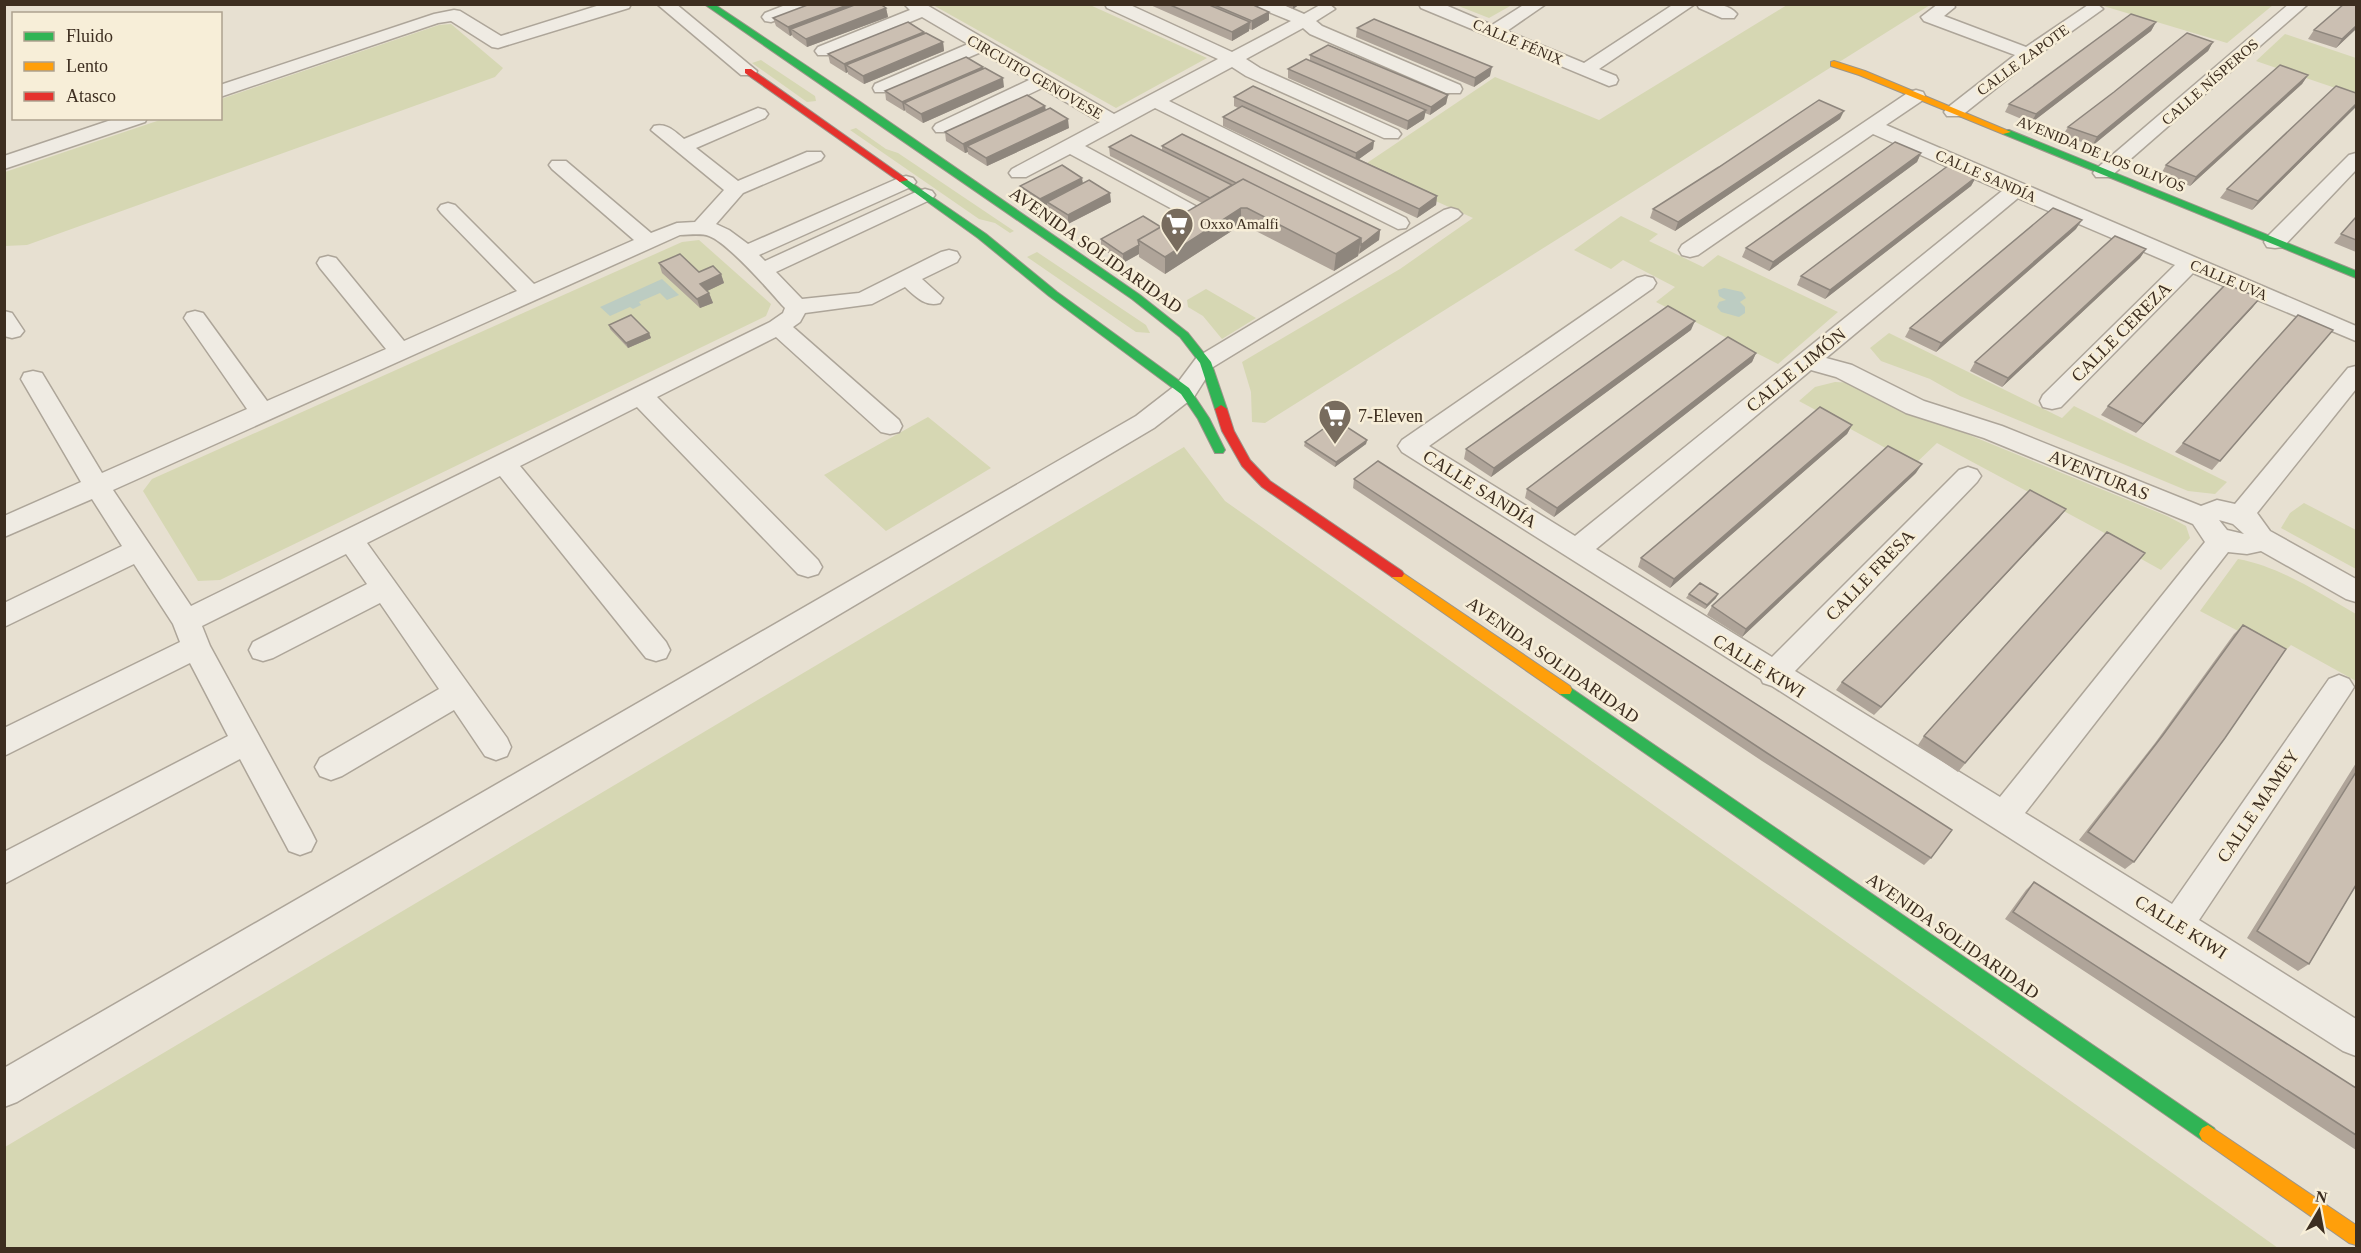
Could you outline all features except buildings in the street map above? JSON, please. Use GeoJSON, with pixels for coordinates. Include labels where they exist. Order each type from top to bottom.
{"type":"FeatureCollection","features":[{"type":"Feature","properties":{"kind":"main road","name":"AVENIDA SOLIDARIDAD"},"geometry":{"type":"LineString","coordinates":[[708,4],[1152,309],[1184,335],[1205,362],[1228,431],[1246,463],[1266,484],[2356,1236]]}},
{"type":"Feature","properties":{"kind":"main road","name":"AVENIDA SOLIDARIDAD"},"geometry":{"type":"LineString","coordinates":[[791,60],[794,69],[824,89],[830,105],[826,125]]}},
{"type":"Feature","properties":{"kind":"main road","name":"AVENIDA DE LOS OLIVOS"},"geometry":{"type":"LineString","coordinates":[[1874,63],[1964,104],[2285,232],[2356,275]]}},
{"type":"Feature","properties":{"kind":"main road","name":"AVENIDA DE LOS OLIVOS"},"geometry":{"type":"LineString","coordinates":[[1834,64],[1862,73],[1913,98],[1964,104]]}},
{"type":"Feature","properties":{"kind":"main road"},"geometry":{"type":"LineString","coordinates":[[748,71],[982,236],[1053,294],[1185,391],[1230,465],[1246,484]]}},
{"type":"Feature","properties":{"kind":"main road","name":"AVENIDA DE LOS OLIVOS"},"geometry":{"type":"LineString","coordinates":[[2113,165],[2212,201]]}},
{"type":"Feature","properties":{"kind":"street"},"geometry":{"type":"LineString","coordinates":[[487,34],[581,4]]}},
{"type":"Feature","properties":{"kind":"street"},"geometry":{"type":"LineString","coordinates":[[222,90],[444,17],[454,15],[498,43],[623,4]]}},
{"type":"Feature","properties":{"kind":"street"},"geometry":{"type":"LineString","coordinates":[[665,4],[748,71]]}},
{"type":"Feature","properties":{"kind":"street"},"geometry":{"type":"LineString","coordinates":[[771,17],[805,4]]}},
{"type":"Feature","properties":{"kind":"street"},"geometry":{"type":"LineString","coordinates":[[1113,4],[1233,58],[1253,72],[1391,134]]}},
{"type":"Feature","properties":{"kind":"street"},"geometry":{"type":"LineString","coordinates":[[1265,4],[1304,20],[1316,30],[1453,89]]}},
{"type":"Feature","properties":{"kind":"street","name":"CALLE FÉNIX"},"geometry":{"type":"LineString","coordinates":[[1426,4],[1609,80]]}},
{"type":"Feature","properties":{"kind":"street"},"geometry":{"type":"LineString","coordinates":[[1493,32],[1538,4]]}},
{"type":"Feature","properties":{"kind":"street"},"geometry":{"type":"LineString","coordinates":[[1586,70],[1687,4]]}},
{"type":"Feature","properties":{"kind":"street"},"geometry":{"type":"LineString","coordinates":[[1705,4],[1728,14]]}},
{"type":"Feature","properties":{"kind":"street","name":"CALLE ZAPOTE"},"geometry":{"type":"LineString","coordinates":[[1964,104],[2028,54],[2094,9],[2080,4]]}},
{"type":"Feature","properties":{"kind":"street","name":"CALLE NÍSPEROS"},"geometry":{"type":"LineString","coordinates":[[2113,165],[2300,4]]}},
{"type":"Feature","properties":{"kind":"street"},"geometry":{"type":"LineString","coordinates":[[1946,7],[1930,17],[2028,54]]}},
{"type":"Feature","properties":{"kind":"street"},"geometry":{"type":"LineString","coordinates":[[824,51],[917,8]]}},
{"type":"Feature","properties":{"kind":"street","name":"CIRCUITO GENOVESE"},"geometry":{"type":"LineString","coordinates":[[917,8],[1114,123],[1326,9]]}},
{"type":"Feature","properties":{"kind":"street"},"geometry":{"type":"LineString","coordinates":[[882,88],[981,45]]}},
{"type":"Feature","properties":{"kind":"street"},"geometry":{"type":"LineString","coordinates":[[943,128],[1042,81]]}},
{"type":"Feature","properties":{"kind":"street"},"geometry":{"type":"LineString","coordinates":[[1690,250],[1913,98]]}},
{"type":"Feature","properties":{"kind":"street"},"geometry":{"type":"LineString","coordinates":[[1155,101],[1398,223]]}},
{"type":"Feature","properties":{"kind":"street"},"geometry":{"type":"LineString","coordinates":[[682,147],[758,114]]}},
{"type":"Feature","properties":{"kind":"street"},"geometry":{"type":"LineString","coordinates":[[4,163],[132,120]]}},
{"type":"Feature","properties":{"kind":"street"},"geometry":{"type":"LineString","coordinates":[[1019,173],[1114,123]]}},
{"type":"Feature","properties":{"kind":"street","name":"CALLE SANDÍA"},"geometry":{"type":"LineString","coordinates":[[1871,126],[2101,225]]}},
{"type":"Feature","properties":{"kind":"street"},"geometry":{"type":"LineString","coordinates":[[661,130],[736,189]]}},
{"type":"Feature","properties":{"kind":"street"},"geometry":{"type":"LineString","coordinates":[[1070,146],[1194,213]]}},
{"type":"Feature","properties":{"kind":"street"},"geometry":{"type":"LineString","coordinates":[[701,228],[736,189],[814,156]]}},
{"type":"Feature","properties":{"kind":"street"},"geometry":{"type":"LineString","coordinates":[[2285,232],[2356,159]]}},
{"type":"Feature","properties":{"kind":"street"},"geometry":{"type":"LineString","coordinates":[[559,165],[648,242]]}},
{"type":"Feature","properties":{"kind":"street"},"geometry":{"type":"LineString","coordinates":[[753,262],[906,182]]}},
{"type":"Feature","properties":{"kind":"street","name":"CALLE LIMÓN"},"geometry":{"type":"LineString","coordinates":[[1576,550],[2016,190]]}},
{"type":"Feature","properties":{"kind":"street"},"geometry":{"type":"LineString","coordinates":[[753,262],[924,195]]}},
{"type":"Feature","properties":{"kind":"street"},"geometry":{"type":"LineString","coordinates":[[448,209],[531,293]]}},
{"type":"Feature","properties":{"kind":"street"},"geometry":{"type":"LineString","coordinates":[[4,1089],[1145,422],[1185,391],[1205,362],[1451,214]]}},
{"type":"Feature","properties":{"kind":"street","name":"CALLE UVA"},"geometry":{"type":"LineString","coordinates":[[2101,225],[2356,334]]}},
{"type":"Feature","properties":{"kind":"street"},"geometry":{"type":"LineString","coordinates":[[4,527],[677,229],[701,228],[717,231],[753,262],[797,307]]}},
{"type":"Feature","properties":{"kind":"street"},"geometry":{"type":"LineString","coordinates":[[797,307],[864,299],[949,257]]}},
{"type":"Feature","properties":{"kind":"street"},"geometry":{"type":"LineString","coordinates":[[328,263],[400,351]]}},
{"type":"Feature","properties":{"kind":"street","name":"CALLE CEREZA"},"geometry":{"type":"LineString","coordinates":[[2052,401],[2190,263]]}},
{"type":"Feature","properties":{"kind":"street"},"geometry":{"type":"LineString","coordinates":[[907,278],[932,298]]}},
{"type":"Feature","properties":{"kind":"street","name":"CALLE SANDÍA"},"geometry":{"type":"LineString","coordinates":[[1646,283],[1411,446],[1668,609]]}},
{"type":"Feature","properties":{"kind":"street"},"geometry":{"type":"LineString","coordinates":[[4,743],[350,539],[778,327],[792,317],[797,307]]}},
{"type":"Feature","properties":{"kind":"street"},"geometry":{"type":"LineString","coordinates":[[195,318],[262,412]]}},
{"type":"Feature","properties":{"kind":"street"},"geometry":{"type":"LineString","coordinates":[[778,327],[890,426]]}},
{"type":"Feature","properties":{"kind":"street","name":"AVENTURAS"},"geometry":{"type":"LineString","coordinates":[[1834,340],[1850,366]]}},
{"type":"Feature","properties":{"kind":"street","name":"AVENTURAS"},"geometry":{"type":"LineString","coordinates":[[1807,361],[1850,366],[1916,407],[1993,432],[2246,545],[2254,543],[2258,537]]}},
{"type":"Feature","properties":{"kind":"street"},"geometry":{"type":"LineString","coordinates":[[2240,516],[2356,374]]}},
{"type":"Feature","properties":{"kind":"street"},"geometry":{"type":"LineString","coordinates":[[33,379],[96,485],[191,634],[300,841]]}},
{"type":"Feature","properties":{"kind":"street"},"geometry":{"type":"LineString","coordinates":[[641,396],[808,567]]}},
{"type":"Feature","properties":{"kind":"street"},"geometry":{"type":"LineString","coordinates":[[504,464],[656,650]]}},
{"type":"Feature","properties":{"kind":"street","name":"CALLE FRESA"},"geometry":{"type":"LineString","coordinates":[[1773,675],[1968,476]]}},
{"type":"Feature","properties":{"kind":"street"},"geometry":{"type":"LineString","coordinates":[[2004,816],[2213,529],[2208,513],[2217,510],[2240,516],[2257,530],[2258,537],[2356,592]]}},
{"type":"Feature","properties":{"kind":"street"},"geometry":{"type":"LineString","coordinates":[[350,539],[496,747]]}},
{"type":"Feature","properties":{"kind":"street"},"geometry":{"type":"LineString","coordinates":[[4,616],[139,550]]}},
{"type":"Feature","properties":{"kind":"street"},"geometry":{"type":"LineString","coordinates":[[263,650],[384,588]]}},
{"type":"Feature","properties":{"kind":"street","name":"CALLE KIWI"},"geometry":{"type":"LineString","coordinates":[[1668,609],[2004,816],[2356,1039]]}},
{"type":"Feature","properties":{"kind":"street","name":"CALLE MAMEY"},"geometry":{"type":"LineString","coordinates":[[2176,924],[2339,687]]}},
{"type":"Feature","properties":{"kind":"street"},"geometry":{"type":"LineString","coordinates":[[331,767],[458,693]]}},
{"type":"Feature","properties":{"kind":"street"},"geometry":{"type":"LineString","coordinates":[[4,868],[246,741]]}},
{"type":"Feature","properties":{"kind":"green space"},"geometry":{"type":"Polygon","coordinates":[[[933,5],[1090,5],[1207,58],[1116,108],[933,5]]]}},
{"type":"Feature","properties":{"kind":"green space"},"geometry":{"type":"Polygon","coordinates":[[[1456,5],[1512,5],[1489,18],[1456,5]]]}},
{"type":"Feature","properties":{"kind":"green space"},"geometry":{"type":"Polygon","coordinates":[[[1787,5],[1930,5],[1265,423],[1252,422],[1251,392],[1242,362],[1400,269],[1473,218],[1361,167],[1495,77],[1599,120],[1787,5]]]}},
{"type":"Feature","properties":{"kind":"green space"},"geometry":{"type":"Polygon","coordinates":[[[2100,5],[2273,5],[2227,43],[2100,5]]]}},
{"type":"Feature","properties":{"kind":"green space"},"geometry":{"type":"Polygon","coordinates":[[[451,24],[503,68],[495,77],[27,245],[5,246],[5,172],[160,120],[222,120],[222,99],[439,25],[451,24]]]}},
{"type":"Feature","properties":{"kind":"green space"},"geometry":{"type":"Polygon","coordinates":[[[2285,34],[2356,58],[2356,95],[2256,61],[2285,34]]]}},
{"type":"Feature","properties":{"kind":"green space"},"geometry":{"type":"Polygon","coordinates":[[[761,60],[815,96],[816,101],[807,102],[752,63],[761,60]]]}},
{"type":"Feature","properties":{"kind":"green space"},"geometry":{"type":"Polygon","coordinates":[[[856,128],[886,149],[898,153],[1014,231],[1010,233],[995,223],[979,219],[850,130],[856,128]]]}},
{"type":"Feature","properties":{"kind":"green space"},"geometry":{"type":"Polygon","coordinates":[[[1621,216],[1658,234],[1649,241],[1703,267],[1718,255],[1838,312],[1778,364],[1656,302],[1675,287],[1623,260],[1611,269],[1574,250],[1621,216]]]}},
{"type":"Feature","properties":{"kind":"green space"},"geometry":{"type":"Polygon","coordinates":[[[699,240],[771,304],[766,316],[220,580],[198,581],[143,491],[152,479],[682,242],[699,240]]]}},
{"type":"Feature","properties":{"kind":"green space"},"geometry":{"type":"Polygon","coordinates":[[[1037,252],[1146,325],[1150,333],[1136,332],[1027,257],[1037,252]]]}},
{"type":"Feature","properties":{"kind":"green space"},"geometry":{"type":"Polygon","coordinates":[[[1206,289],[1256,318],[1222,339],[1203,316],[1188,307],[1187,300],[1206,289]]]}},
{"type":"Feature","properties":{"kind":"green space"},"geometry":{"type":"Polygon","coordinates":[[[1889,333],[2062,418],[2074,406],[2227,482],[2215,494],[2188,491],[1960,396],[1930,379],[1881,361],[1870,348],[1889,333]]]}},
{"type":"Feature","properties":{"kind":"green space"},"geometry":{"type":"Polygon","coordinates":[[[1835,382],[1857,383],[1896,409],[1945,425],[2167,516],[2186,526],[2190,538],[2161,570],[2109,541],[2112,537],[1937,443],[1915,464],[1799,401],[1815,387],[1835,382]]]}},
{"type":"Feature","properties":{"kind":"green space"},"geometry":{"type":"Polygon","coordinates":[[[928,417],[991,468],[886,531],[824,475],[928,417]]]}},
{"type":"Feature","properties":{"kind":"green space"},"geometry":{"type":"Polygon","coordinates":[[[1184,447],[1225,501],[2278,1248],[5,1248],[5,1147],[1184,447]]]}},
{"type":"Feature","properties":{"kind":"green space"},"geometry":{"type":"Polygon","coordinates":[[[2304,503],[2356,530],[2356,569],[2281,528],[2290,513],[2304,503]]]}},
{"type":"Feature","properties":{"kind":"green space"},"geometry":{"type":"Polygon","coordinates":[[[2238,559],[2284,574],[2356,614],[2356,681],[2291,645],[2282,654],[2200,611],[2238,559]]]}},
{"type":"Feature","properties":{"kind":"shaded area"},"geometry":{"type":"Polygon","coordinates":[[[662,279],[679,295],[667,300],[660,293],[639,302],[641,305],[633,309],[630,307],[610,316],[600,307],[662,279]]]}},
{"type":"Feature","properties":{"kind":"shaded area"},"geometry":{"type":"Polygon","coordinates":[[[1724,288],[1742,292],[1746,298],[1740,302],[1745,307],[1745,313],[1739,317],[1721,312],[1717,307],[1719,302],[1726,300],[1719,296],[1718,290],[1724,288]]]}},
{"type":"Feature","properties":{"kind":"traffic: fast"},"geometry":{"type":"LineString","coordinates":[[708,4],[856,103],[1136,297],[1184,335],[1205,362],[1221,409]]}},
{"type":"Feature","properties":{"kind":"traffic: fast"},"geometry":{"type":"LineString","coordinates":[[2006,132],[2356,275]]}},
{"type":"Feature","properties":{"kind":"traffic: fast"},"geometry":{"type":"LineString","coordinates":[[903,180],[982,236],[1053,294],[1185,391],[1203,418],[1219,450]]}},
{"type":"Feature","properties":{"kind":"traffic: fast"},"geometry":{"type":"LineString","coordinates":[[1565,690],[2208,1134]]}},
{"type":"Feature","properties":{"kind":"traffic: slow"},"geometry":{"type":"LineString","coordinates":[[1834,64],[1862,73],[2006,132]]}},
{"type":"Feature","properties":{"kind":"traffic: slow"},"geometry":{"type":"LineString","coordinates":[[1397,574],[1565,690]]}},
{"type":"Feature","properties":{"kind":"traffic: slow"},"geometry":{"type":"LineString","coordinates":[[2208,1134],[2356,1236]]}},
{"type":"Feature","properties":{"kind":"traffic: jam"},"geometry":{"type":"LineString","coordinates":[[748,71],[903,180]]}},
{"type":"Feature","properties":{"kind":"traffic: jam"},"geometry":{"type":"LineString","coordinates":[[1221,409],[1228,431],[1246,463],[1266,484],[1397,574]]}},
{"type":"Feature","properties":{"kind":"place","name":"Oxxo Amalfi"},"geometry":{"type":"Point","coordinates":[1177,253]}},
{"type":"Feature","properties":{"kind":"place","name":"7-Eleven"},"geometry":{"type":"Point","coordinates":[1335,445]}}]}
